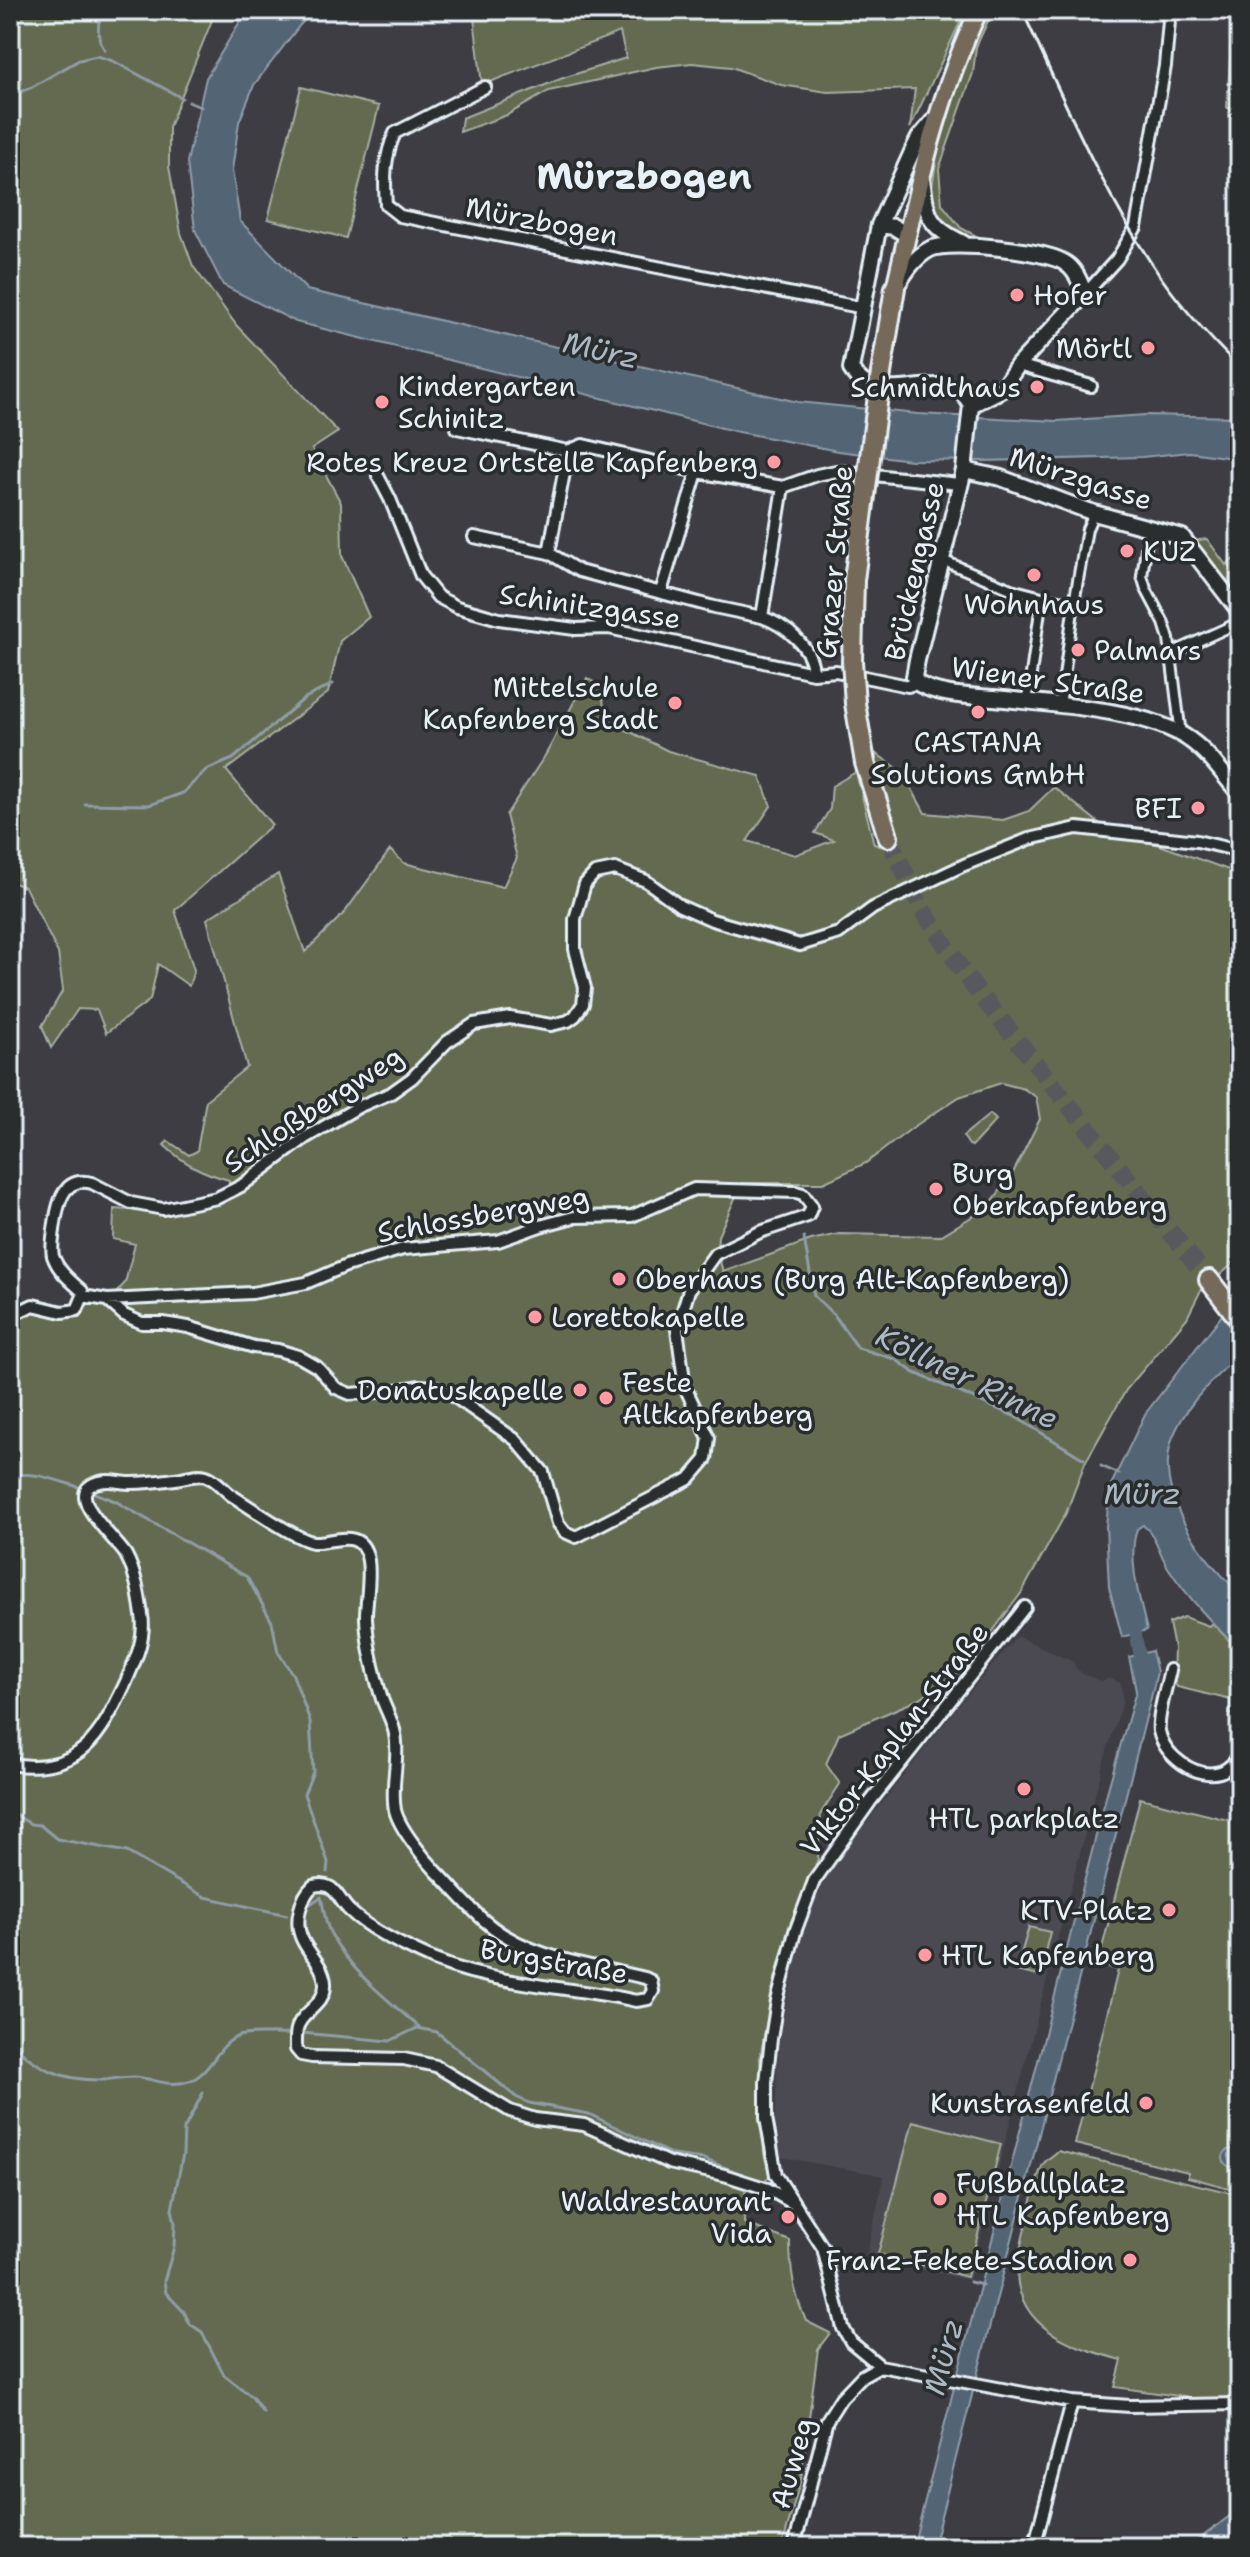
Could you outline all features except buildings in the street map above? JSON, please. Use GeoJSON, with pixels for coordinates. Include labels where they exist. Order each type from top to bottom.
{"type":"FeatureCollection","features":[{"type":"Feature","properties":{"kind":"highway","name":"Grazer Straße"},"geometry":{"type":"LineString","coordinates":[[888,837],[865,763],[852,661],[854,580],[895,288]]}},
{"type":"Feature","properties":{"kind":"highway"},"geometry":{"type":"LineString","coordinates":[[1209,1280],[1240,1320]]}},
{"type":"Feature","properties":{"kind":"main road","name":"Grazer Straße"},"geometry":{"type":"LineString","coordinates":[[895,288],[935,119],[965,38],[979,10]]}},
{"type":"Feature","properties":{"kind":"street"},"geometry":{"type":"LineString","coordinates":[[971,405],[1001,390],[1018,365],[1117,259],[1136,227],[1165,66],[1170,10]]}},
{"type":"Feature","properties":{"kind":"street","name":"Mürzbogen"},"geometry":{"type":"LineString","coordinates":[[485,87],[395,133],[389,145],[384,179],[386,205],[400,216],[864,308]]}},
{"type":"Feature","properties":{"kind":"street"},"geometry":{"type":"LineString","coordinates":[[935,119],[919,138],[879,225],[851,369],[864,384],[888,390],[932,385],[960,391],[971,405],[962,477]]}},
{"type":"Feature","properties":{"kind":"street","name":"Grazer Straße"},"geometry":{"type":"LineString","coordinates":[[921,170],[926,211],[931,220],[946,235],[967,245]]}},
{"type":"Feature","properties":{"kind":"street"},"geometry":{"type":"LineString","coordinates":[[879,225],[894,227],[907,235]]}},
{"type":"Feature","properties":{"kind":"street","name":"Grazer Straße"},"geometry":{"type":"LineString","coordinates":[[895,288],[910,265],[926,251],[941,246],[967,245],[1054,257],[1071,267],[1085,294]]}},
{"type":"Feature","properties":{"kind":"street"},"geometry":{"type":"LineString","coordinates":[[1018,365],[1091,386]]}},
{"type":"Feature","properties":{"kind":"street"},"geometry":{"type":"LineString","coordinates":[[457,428],[568,451],[583,445],[697,472],[783,487],[762,617]]}},
{"type":"Feature","properties":{"kind":"street"},"geometry":{"type":"LineString","coordinates":[[549,553],[568,451]]}},
{"type":"Feature","properties":{"kind":"street","name":"Mürzgasse"},"geometry":{"type":"LineString","coordinates":[[783,487],[836,471],[1001,478],[1094,513],[1182,537],[1240,612]]}},
{"type":"Feature","properties":{"kind":"street"},"geometry":{"type":"LineString","coordinates":[[661,592],[697,472]]}},
{"type":"Feature","properties":{"kind":"street","name":"Schinitzgasse"},"geometry":{"type":"LineString","coordinates":[[378,476],[421,576],[438,597],[457,607],[499,619],[575,629],[609,628],[813,673],[836,671],[908,686],[917,683]]}},
{"type":"Feature","properties":{"kind":"street","name":"Brückengasse"},"geometry":{"type":"LineString","coordinates":[[917,683],[914,677],[917,660],[962,477]]}},
{"type":"Feature","properties":{"kind":"street"},"geometry":{"type":"LineString","coordinates":[[1060,706],[1087,529],[1094,513]]}},
{"type":"Feature","properties":{"kind":"street"},"geometry":{"type":"LineString","coordinates":[[1149,528],[1142,576],[1149,597],[1164,623],[1172,653],[1178,732]]}},
{"type":"Feature","properties":{"kind":"street"},"geometry":{"type":"LineString","coordinates":[[474,537],[549,553],[579,571],[778,622],[813,662],[813,673]]}},
{"type":"Feature","properties":{"kind":"street"},"geometry":{"type":"LineString","coordinates":[[942,560],[1011,589],[1075,600]]}},
{"type":"Feature","properties":{"kind":"street"},"geometry":{"type":"LineString","coordinates":[[1027,702],[1040,596]]}},
{"type":"Feature","properties":{"kind":"street"},"geometry":{"type":"LineString","coordinates":[[1172,653],[1240,622]]}},
{"type":"Feature","properties":{"kind":"street","name":"Wiener Straße"},"geometry":{"type":"LineString","coordinates":[[917,683],[949,693],[1138,717],[1178,732],[1201,749],[1240,794]]}},
{"type":"Feature","properties":{"kind":"street","name":"Schloßbergweg"},"geometry":{"type":"LineString","coordinates":[[83,1296],[82,1291],[60,1269],[52,1249],[56,1210],[64,1192],[72,1185],[85,1181],[131,1203],[163,1209],[217,1198],[241,1186],[305,1138],[358,1107],[391,1093],[412,1078],[447,1042],[474,1024],[510,1018],[551,1025],[575,1016],[583,1004],[585,988],[575,949],[575,919],[585,884],[595,873],[615,869],[646,881],[680,906],[712,920],[800,945],[839,933],[873,908],[964,865],[1029,839],[1053,833],[1077,828],[1104,830],[1197,841],[1240,851]]}},
{"type":"Feature","properties":{"kind":"street","name":"Schlossbergweg"},"geometry":{"type":"LineString","coordinates":[[83,1296],[107,1300],[252,1293],[306,1283],[346,1266],[403,1249],[498,1241],[574,1217],[632,1216],[694,1189],[796,1192],[803,1194],[812,1206],[808,1216],[760,1232],[715,1254],[689,1290],[677,1329],[685,1387],[709,1438],[706,1459],[689,1479],[576,1537],[565,1532],[558,1523],[543,1472],[516,1440],[452,1395],[435,1387],[420,1386],[350,1394],[336,1388],[317,1367],[298,1356],[254,1347],[188,1327],[142,1323],[124,1315],[107,1300]]}},
{"type":"Feature","properties":{"kind":"street"},"geometry":{"type":"LineString","coordinates":[[10,1316],[33,1305],[62,1312],[77,1310],[83,1296]]}},
{"type":"Feature","properties":{"kind":"street","name":"Burgstraße"},"geometry":{"type":"LineString","coordinates":[[10,1764],[28,1767],[60,1762],[95,1739],[138,1655],[143,1621],[137,1580],[117,1541],[87,1508],[85,1501],[93,1484],[152,1481],[199,1474],[299,1537],[319,1542],[356,1540],[367,1553],[366,1618],[374,1671],[395,1733],[394,1796],[398,1820],[429,1864],[486,1922],[504,1935],[583,1966],[645,1978],[651,1981],[653,1991],[648,1999],[636,2001],[506,1979],[447,1964],[421,1954],[359,1919],[331,1888],[313,1886],[302,1903],[298,1919],[301,1938],[312,1952],[325,1980],[324,1994],[301,2020],[296,2033],[296,2049],[301,2055],[312,2057],[404,2059],[436,2066],[510,2111],[535,2119],[584,2125],[669,2163],[768,2189],[794,2204]]}},
{"type":"Feature","properties":{"kind":"street","name":"Viktor-Kaplan-Straße"},"geometry":{"type":"LineString","coordinates":[[880,2366],[851,2342],[843,2328],[823,2248],[776,2175],[766,2118],[766,2082],[777,2001],[804,1904],[814,1881],[870,1802],[1025,1607]]}},
{"type":"Feature","properties":{"kind":"street"},"geometry":{"type":"LineString","coordinates":[[1170,1670],[1159,1729],[1168,1749],[1194,1770],[1208,1773],[1223,1771],[1240,1757]]}},
{"type":"Feature","properties":{"kind":"street"},"geometry":{"type":"LineString","coordinates":[[880,2366],[1072,2402],[1130,2406],[1240,2404]]}},
{"type":"Feature","properties":{"kind":"street","name":"Auweg"},"geometry":{"type":"LineString","coordinates":[[794,2547],[827,2420],[841,2398],[862,2376],[880,2366]]}},
{"type":"Feature","properties":{"kind":"street"},"geometry":{"type":"LineString","coordinates":[[1034,2547],[1072,2402]]}},
{"type":"Feature","properties":{"kind":"shaded area","name":"HTL Kapfenberg"},"geometry":{"type":"Polygon","coordinates":[[[1017,1636],[1074,1662],[1083,1674],[1101,1681],[1110,1678],[1121,1683],[1123,1701],[1105,1757],[969,2280],[866,2257],[884,2176],[781,2157],[775,2129],[777,2066],[782,2021],[806,1919],[827,1873],[1017,1636]]]}},
{"type":"Feature","properties":{"kind":"green space"},"geometry":{"type":"Polygon","coordinates":[[[10,10],[216,10],[169,127],[169,167],[181,233],[193,266],[237,326],[338,432],[312,449],[341,503],[342,556],[369,617],[340,641],[328,693],[226,770],[272,825],[175,910],[194,970],[189,986],[158,964],[150,1000],[106,1033],[97,1010],[78,1009],[51,1048],[42,1026],[63,990],[58,953],[25,887],[10,882],[10,10]]]}},
{"type":"Feature","properties":{"kind":"green space"},"geometry":{"type":"Polygon","coordinates":[[[500,10],[966,10],[910,128],[915,89],[828,92],[781,85],[731,67],[692,63],[656,67],[549,91],[507,115],[460,132],[462,118],[563,78],[626,58],[620,32],[482,85],[474,18],[500,10]]]}},
{"type":"Feature","properties":{"kind":"green space"},"geometry":{"type":"Polygon","coordinates":[[[986,10],[993,10],[976,47],[973,73],[939,169],[942,204],[961,228],[986,241],[960,237],[939,222],[930,201],[937,155],[969,48],[986,10]]]}},
{"type":"Feature","properties":{"kind":"green space"},"geometry":{"type":"Polygon","coordinates":[[[1233,10],[1240,10],[1240,109],[1227,108],[1233,10]]]}},
{"type":"Feature","properties":{"kind":"green space"},"geometry":{"type":"Polygon","coordinates":[[[301,87],[379,106],[346,238],[268,219],[301,87]]]}},
{"type":"Feature","properties":{"kind":"green space"},"geometry":{"type":"Polygon","coordinates":[[[1207,539],[1226,565],[1240,554],[1240,605],[1191,541],[1207,539]]]}},
{"type":"Feature","properties":{"kind":"green space"},"geometry":{"type":"Polygon","coordinates":[[[587,678],[602,687],[605,719],[668,751],[760,776],[771,806],[747,841],[795,855],[834,840],[815,833],[830,809],[832,786],[856,772],[874,844],[879,846],[877,841],[897,831],[875,753],[902,771],[925,813],[1003,820],[1029,811],[1054,787],[1099,823],[1234,872],[1240,870],[1240,1253],[1234,1263],[1200,1292],[1187,1318],[1126,1390],[1085,1463],[1066,1513],[1022,1592],[966,1667],[917,1700],[839,1734],[826,1764],[840,1784],[821,1813],[818,1859],[789,1926],[773,1987],[760,2058],[764,2154],[770,2176],[760,2184],[751,2179],[745,2193],[744,2223],[790,2241],[794,2282],[806,2321],[830,2333],[818,2349],[801,2479],[782,2547],[10,2547],[10,1321],[34,1313],[76,1317],[91,1300],[107,1303],[125,1283],[135,1244],[113,1239],[114,1209],[161,1212],[228,1196],[229,1180],[194,1167],[164,1145],[168,1141],[189,1155],[197,1151],[206,1100],[247,1067],[207,919],[278,874],[305,952],[345,912],[390,850],[404,863],[503,887],[517,858],[506,815],[546,754],[587,678]],[[1001,1083],[959,1097],[866,1163],[823,1183],[742,1183],[718,1236],[717,1250],[723,1272],[811,1240],[839,1234],[940,1236],[988,1207],[1013,1173],[1040,1119],[1036,1097],[1024,1089],[1001,1083]]]}},
{"type":"Feature","properties":{"kind":"green space"},"geometry":{"type":"Polygon","coordinates":[[[990,1114],[996,1120],[972,1146],[969,1145],[963,1136],[990,1114]]]}},
{"type":"Feature","properties":{"kind":"green space"},"geometry":{"type":"Polygon","coordinates":[[[1184,1617],[1209,1626],[1212,1623],[1240,1651],[1240,1717],[1229,1714],[1231,1700],[1177,1687],[1173,1679],[1174,1648],[1169,1623],[1184,1617]]]}},
{"type":"Feature","properties":{"kind":"green space"},"geometry":{"type":"Polygon","coordinates":[[[1140,1798],[1240,1823],[1240,2191],[1188,2177],[1188,2172],[1075,2144],[1118,1970],[1098,1964],[1140,1798]]]}},
{"type":"Feature","properties":{"kind":"green space"},"geometry":{"type":"Polygon","coordinates":[[[1029,1927],[1050,1932],[1039,1976],[1016,1971],[1029,1927]]]}},
{"type":"Feature","properties":{"kind":"green space","name":"Fußballplatz HTL Kapfenberg"},"geometry":{"type":"Polygon","coordinates":[[[913,2121],[1001,2144],[967,2277],[878,2254],[913,2121]]]}},
{"type":"Feature","properties":{"kind":"green space","name":"Franz-Fekete-Stadion"},"geometry":{"type":"Polygon","coordinates":[[[1058,2151],[1240,2195],[1240,2396],[1206,2400],[1115,2387],[1122,2360],[1058,2337],[1032,2315],[1023,2301],[1018,2284],[1019,2260],[1039,2174],[1044,2163],[1058,2151]]]}},
{"type":"Feature","properties":{"kind":"water"},"geometry":{"type":"Polygon","coordinates":[[[247,10],[315,10],[254,85],[239,122],[232,170],[240,221],[307,290],[798,402],[918,414],[1057,421],[1145,415],[1239,417],[1240,459],[1190,452],[1142,457],[911,460],[838,451],[734,431],[296,322],[223,285],[195,230],[187,162],[206,78],[247,10]]]}},
{"type":"Feature","properties":{"kind":"water","name":"Mürz"},"geometry":{"type":"Polygon","coordinates":[[[1240,1292],[1240,1354],[1204,1389],[1182,1419],[1169,1452],[1168,1474],[1173,1497],[1194,1540],[1240,1593],[1240,1651],[1185,1591],[1166,1563],[1152,1534],[1143,1525],[1137,1529],[1133,1553],[1147,1630],[1122,1637],[1109,1587],[1106,1526],[1110,1487],[1145,1414],[1240,1292]]]}},
{"type":"Feature","properties":{"kind":"water","name":"Mürz"},"geometry":{"type":"Polygon","coordinates":[[[1152,1651],[1157,1672],[1153,1690],[933,2547],[913,2547],[1136,1691],[1129,1657],[1152,1651]]]}},
{"type":"Feature","properties":{"kind":"water"},"geometry":{"type":"Polygon","coordinates":[[[1232,2149],[1241,2158],[1232,2167],[1223,2158],[1232,2149]]]}},
{"type":"Feature","properties":{"kind":"water"},"geometry":{"type":"Polygon","coordinates":[[[1240,2508],[1240,2547],[1189,2547],[1240,2508]]]}},
{"type":"Feature","properties":{"kind":"waterway"},"geometry":{"type":"LineString","coordinates":[[100,10],[99,36],[105,50]]}},
{"type":"Feature","properties":{"kind":"waterway"},"geometry":{"type":"LineString","coordinates":[[10,96],[79,60],[97,56],[113,61],[182,98]]}},
{"type":"Feature","properties":{"kind":"waterway"},"geometry":{"type":"LineString","coordinates":[[189,102],[201,107]]}},
{"type":"Feature","properties":{"kind":"waterway"},"geometry":{"type":"LineString","coordinates":[[85,804],[149,805],[183,793],[206,770],[233,759],[305,698],[333,684]]}},
{"type":"Feature","properties":{"kind":"waterway","name":"Köllner Rinne"},"geometry":{"type":"LineString","coordinates":[[804,1238],[814,1296],[835,1316],[858,1348],[895,1359],[913,1372],[1014,1416],[1084,1459]]}},
{"type":"Feature","properties":{"kind":"waterway","name":"Köllner Rinne"},"geometry":{"type":"LineString","coordinates":[[1101,1466],[1119,1474]]}},
{"type":"Feature","properties":{"kind":"waterway"},"geometry":{"type":"LineString","coordinates":[[10,1477],[37,1475],[82,1488]]}},
{"type":"Feature","properties":{"kind":"waterway"},"geometry":{"type":"LineString","coordinates":[[95,1493],[115,1501],[247,1577],[272,1622],[278,1652],[293,1675],[310,1721],[313,1772],[304,1794],[328,1862],[327,1872]]}},
{"type":"Feature","properties":{"kind":"waterway","name":"Mürz"},"geometry":{"type":"LineString","coordinates":[[1133,1619],[1142,1668]]}},
{"type":"Feature","properties":{"kind":"waterway"},"geometry":{"type":"LineString","coordinates":[[10,1812],[31,1824],[40,1825],[57,1839],[127,1852],[205,1897],[287,1915]]}},
{"type":"Feature","properties":{"kind":"waterway"},"geometry":{"type":"LineString","coordinates":[[307,1906],[321,1897],[329,1930],[339,1948],[371,1985],[419,2027]]}},
{"type":"Feature","properties":{"kind":"waterway"},"geometry":{"type":"LineString","coordinates":[[302,2033],[390,2041],[417,2028],[437,2032],[516,2097],[529,2103],[589,2114],[673,2155],[703,2159],[757,2180]]}},
{"type":"Feature","properties":{"kind":"waterway"},"geometry":{"type":"LineString","coordinates":[[10,2039],[29,2058],[63,2075],[89,2080],[134,2077],[174,2083],[197,2077],[225,2045],[239,2036],[289,2034]]}},
{"type":"Feature","properties":{"kind":"waterway"},"geometry":{"type":"LineString","coordinates":[[203,2093],[184,2129],[183,2154],[172,2209],[174,2247],[164,2281],[166,2293],[184,2312],[190,2324],[202,2332],[224,2375],[252,2397],[263,2412]]}},
{"type":"Feature","properties":{"kind":"waterway"},"geometry":{"type":"LineString","coordinates":[[970,2282],[982,2285]]}},
{"type":"Feature","properties":{"kind":"tunnel"},"geometry":{"type":"LineString","coordinates":[[888,837],[922,909],[967,978],[1209,1280]]}},
{"type":"Feature","properties":{"kind":"railway"},"geometry":{"type":"LineString","coordinates":[[1022,10],[1085,146],[1139,245],[1178,300],[1240,368]]}},
{"type":"Feature","properties":{"kind":"place","name":"Hofer"},"geometry":{"type":"Point","coordinates":[1017,295]}},
{"type":"Feature","properties":{"kind":"place","name":"Mörtl"},"geometry":{"type":"Point","coordinates":[1148,348]}},
{"type":"Feature","properties":{"kind":"place","name":"Schmidthaus"},"geometry":{"type":"Point","coordinates":[1037,387]}},
{"type":"Feature","properties":{"kind":"place","name":"Kindergarten Schinitz"},"geometry":{"type":"Point","coordinates":[382,402]}},
{"type":"Feature","properties":{"kind":"place","name":"Rotes Kreuz Ortstelle Kapfenberg"},"geometry":{"type":"Point","coordinates":[774,462]}},
{"type":"Feature","properties":{"kind":"place","name":"KUZ"},"geometry":{"type":"Point","coordinates":[1127,551]}},
{"type":"Feature","properties":{"kind":"place","name":"Wohnhaus"},"geometry":{"type":"Point","coordinates":[1034,575]}},
{"type":"Feature","properties":{"kind":"place","name":"Palmars"},"geometry":{"type":"Point","coordinates":[1078,650]}},
{"type":"Feature","properties":{"kind":"place","name":"Mittelschule Kapfenberg Stadt"},"geometry":{"type":"Point","coordinates":[675,703]}},
{"type":"Feature","properties":{"kind":"place","name":"CASTANA Solutions GmbH"},"geometry":{"type":"Point","coordinates":[978,712]}},
{"type":"Feature","properties":{"kind":"place","name":"BFI"},"geometry":{"type":"Point","coordinates":[1198,808]}},
{"type":"Feature","properties":{"kind":"place","name":"Burg Oberkapfenberg"},"geometry":{"type":"Point","coordinates":[936,1189]}},
{"type":"Feature","properties":{"kind":"place","name":"Oberhaus (Burg Alt-Kapfenberg)"},"geometry":{"type":"Point","coordinates":[619,1279]}},
{"type":"Feature","properties":{"kind":"place","name":"Lorettokapelle"},"geometry":{"type":"Point","coordinates":[535,1317]}},
{"type":"Feature","properties":{"kind":"place","name":"Donatuskapelle"},"geometry":{"type":"Point","coordinates":[580,1390]}},
{"type":"Feature","properties":{"kind":"place","name":"Feste Altkapfenberg"},"geometry":{"type":"Point","coordinates":[606,1398]}},
{"type":"Feature","properties":{"kind":"place","name":"HTL parkplatz"},"geometry":{"type":"Point","coordinates":[1024,1789]}},
{"type":"Feature","properties":{"kind":"place","name":"KTV-Platz"},"geometry":{"type":"Point","coordinates":[1169,1910]}},
{"type":"Feature","properties":{"kind":"place","name":"HTL Kapfenberg"},"geometry":{"type":"Point","coordinates":[925,1955]}},
{"type":"Feature","properties":{"kind":"place","name":"Kunstrasenfeld"},"geometry":{"type":"Point","coordinates":[1146,2103]}},
{"type":"Feature","properties":{"kind":"place","name":"Fußballplatz HTL Kapfenberg"},"geometry":{"type":"Point","coordinates":[940,2199]}},
{"type":"Feature","properties":{"kind":"place","name":"Waldrestaurant Vida"},"geometry":{"type":"Point","coordinates":[788,2217]}},
{"type":"Feature","properties":{"kind":"place","name":"Franz-Fekete-Stadion"},"geometry":{"type":"Point","coordinates":[1130,2260]}},
{"type":"Feature","properties":{"kind":"district","name":"Mürzbogen"},"geometry":{"type":"Point","coordinates":[644,176]}}]}
